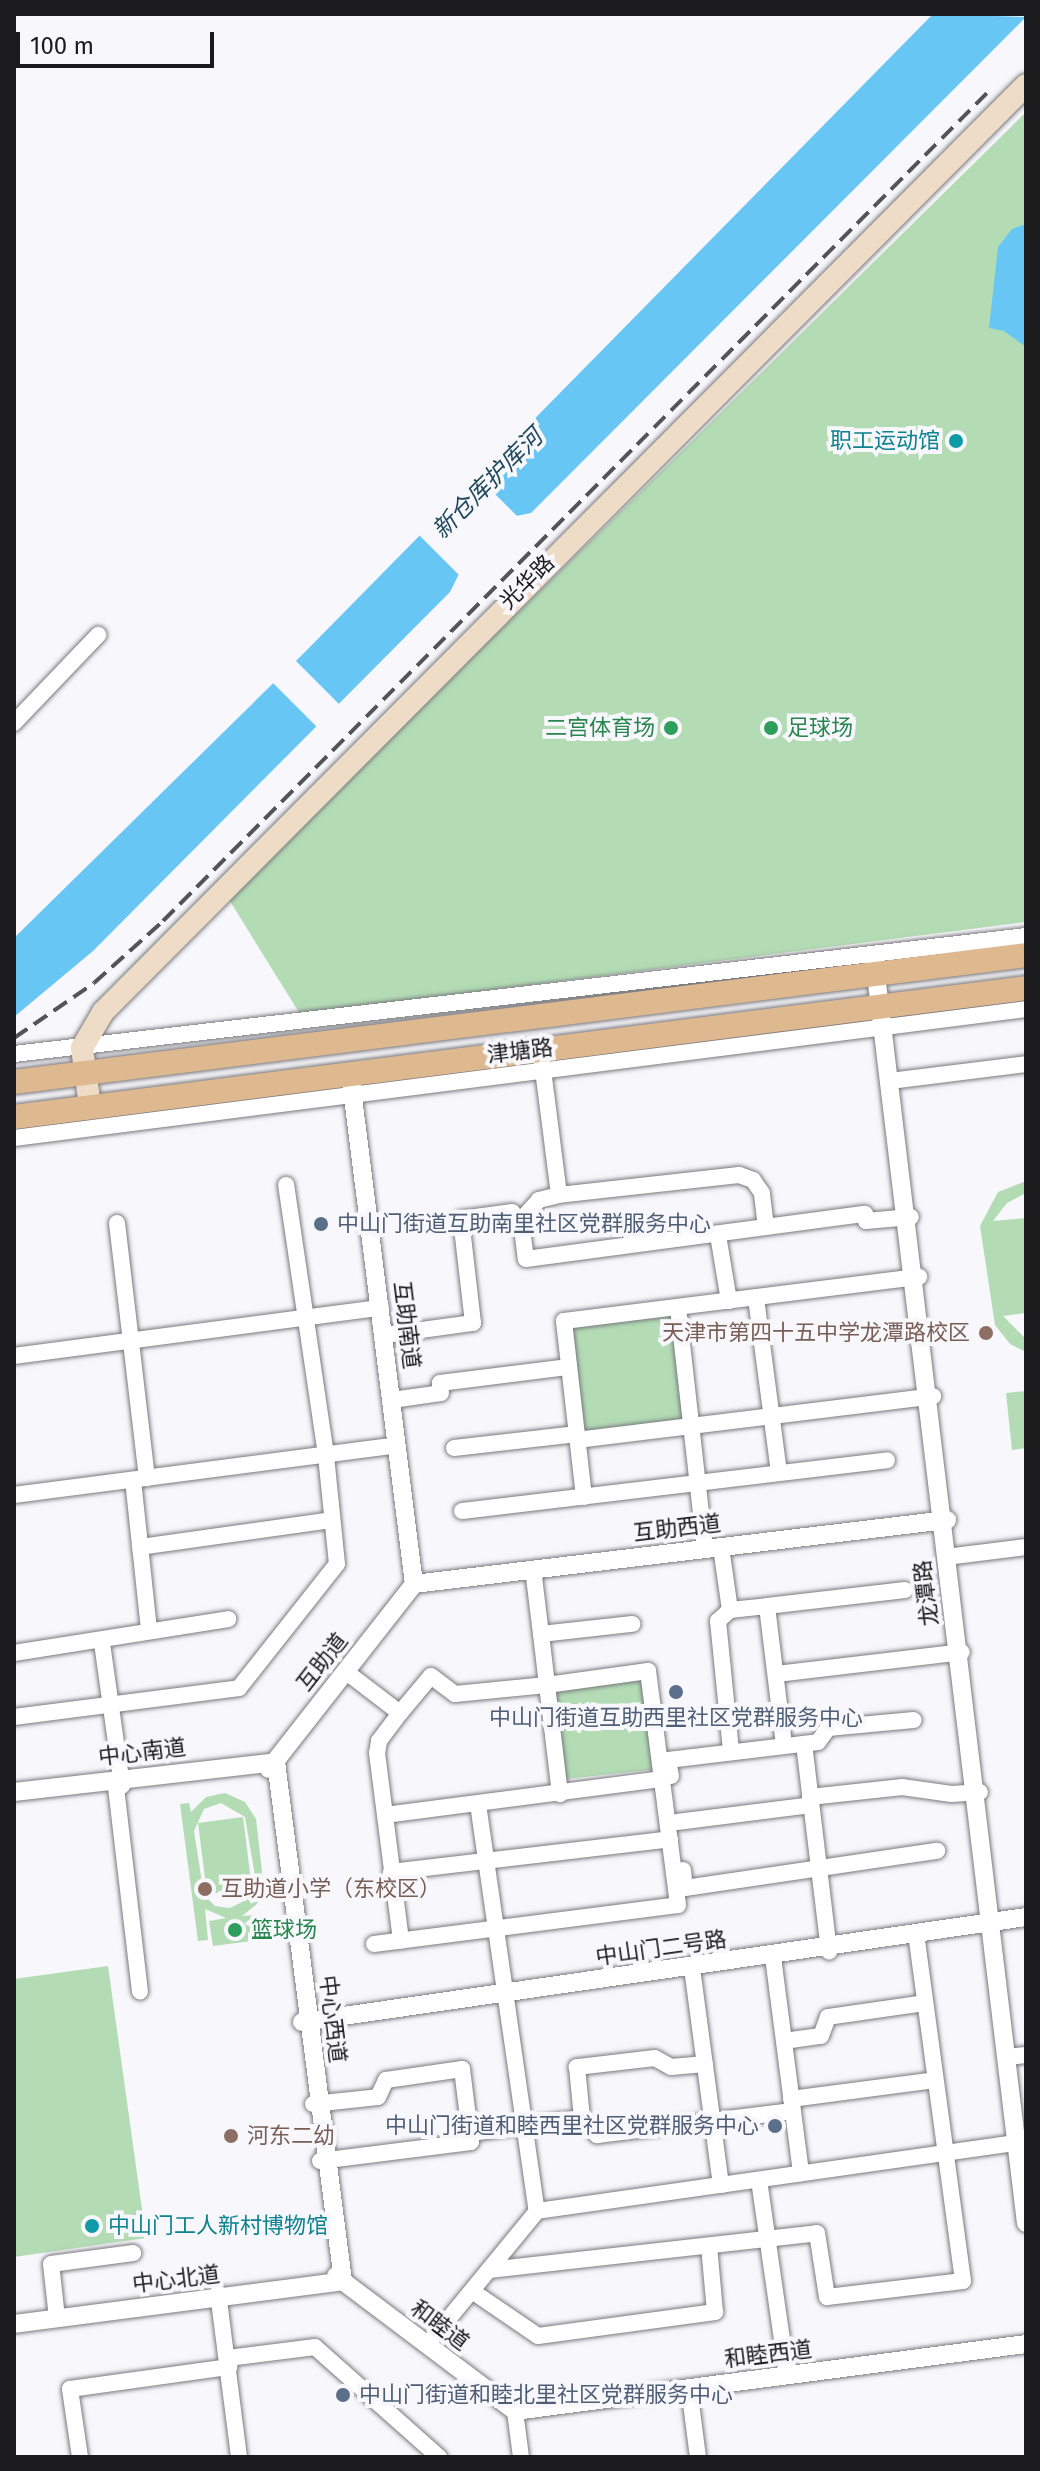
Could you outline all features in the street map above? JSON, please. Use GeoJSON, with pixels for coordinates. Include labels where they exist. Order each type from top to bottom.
{"type":"FeatureCollection","features":[{"type":"Feature","properties":{"kind":"main road","name":"光华路"},"geometry":{"type":"LineString","coordinates":[[82,1048],[103,1012],[160,951],[1026,85]]}},
{"type":"Feature","properties":{"kind":"main road","name":"津塘路"},"geometry":{"type":"LineString","coordinates":[[14,1082],[878,967],[1026,955]]}},
{"type":"Feature","properties":{"kind":"main road","name":"津塘路"},"geometry":{"type":"LineString","coordinates":[[14,1117],[90,1106],[351,1083],[542,1060],[885,1016],[1026,988]]}},
{"type":"Feature","properties":{"kind":"main road"},"geometry":{"type":"LineString","coordinates":[[82,1048],[90,1106]]}},
{"type":"Feature","properties":{"kind":"street"},"geometry":{"type":"LineString","coordinates":[[14,723],[98,635]]}},
{"type":"Feature","properties":{"kind":"street"},"geometry":{"type":"LineString","coordinates":[[14,1054],[878,967],[1026,936]]}},
{"type":"Feature","properties":{"kind":"street","name":"龙潭路"},"geometry":{"type":"LineString","coordinates":[[878,967],[993,1924],[1015,2056],[1026,2223]]}},
{"type":"Feature","properties":{"kind":"street"},"geometry":{"type":"LineString","coordinates":[[885,1016],[1026,1009]]}},
{"type":"Feature","properties":{"kind":"street"},"geometry":{"type":"LineString","coordinates":[[542,1060],[559,1195]]}},
{"type":"Feature","properties":{"kind":"street"},"geometry":{"type":"LineString","coordinates":[[892,1081],[1026,1064]]}},
{"type":"Feature","properties":{"kind":"street"},"geometry":{"type":"LineString","coordinates":[[14,1138],[351,1083]]}},
{"type":"Feature","properties":{"kind":"street","name":"互助南道"},"geometry":{"type":"LineString","coordinates":[[351,1083],[414,1584]]}},
{"type":"Feature","properties":{"kind":"street"},"geometry":{"type":"LineString","coordinates":[[766,1227],[758,1186],[739,1175],[559,1195],[539,1200],[521,1220],[526,1259],[865,1214],[866,1221],[909,1217]]}},
{"type":"Feature","properties":{"kind":"street"},"geometry":{"type":"LineString","coordinates":[[14,1717],[239,1688],[337,1564],[326,1455],[286,1185]]}},
{"type":"Feature","properties":{"kind":"street"},"geometry":{"type":"LineString","coordinates":[[385,1335],[473,1323],[461,1219],[513,1212]]}},
{"type":"Feature","properties":{"kind":"street"},"geometry":{"type":"LineString","coordinates":[[117,1223],[132,1340],[140,1479],[140,1547],[149,1629]]}},
{"type":"Feature","properties":{"kind":"street"},"geometry":{"type":"LineString","coordinates":[[718,1235],[729,1301]]}},
{"type":"Feature","properties":{"kind":"street"},"geometry":{"type":"LineString","coordinates":[[584,1497],[564,1321],[917,1277]]}},
{"type":"Feature","properties":{"kind":"street"},"geometry":{"type":"LineString","coordinates":[[756,1298],[779,1472]]}},
{"type":"Feature","properties":{"kind":"street"},"geometry":{"type":"LineString","coordinates":[[14,1356],[381,1308]]}},
{"type":"Feature","properties":{"kind":"street"},"geometry":{"type":"LineString","coordinates":[[678,1308],[698,1483],[730,1610]]}},
{"type":"Feature","properties":{"kind":"street"},"geometry":{"type":"LineString","coordinates":[[392,1400],[441,1393],[440,1383],[569,1367]]}},
{"type":"Feature","properties":{"kind":"street"},"geometry":{"type":"LineString","coordinates":[[454,1448],[692,1427],[930,1396]]}},
{"type":"Feature","properties":{"kind":"street"},"geometry":{"type":"LineString","coordinates":[[14,1495],[397,1445]]}},
{"type":"Feature","properties":{"kind":"street"},"geometry":{"type":"LineString","coordinates":[[462,1511],[887,1460]]}},
{"type":"Feature","properties":{"kind":"street"},"geometry":{"type":"LineString","coordinates":[[140,1547],[332,1520]]}},
{"type":"Feature","properties":{"kind":"street","name":"互助西道"},"geometry":{"type":"LineString","coordinates":[[414,1584],[944,1520]]}},
{"type":"Feature","properties":{"kind":"street"},"geometry":{"type":"LineString","coordinates":[[948,1557],[1026,1547]]}},
{"type":"Feature","properties":{"kind":"street"},"geometry":{"type":"LineString","coordinates":[[533,1569],[560,1794]]}},
{"type":"Feature","properties":{"kind":"street","name":"互助道"},"geometry":{"type":"LineString","coordinates":[[272,1766],[414,1584]]}},
{"type":"Feature","properties":{"kind":"street"},"geometry":{"type":"LineString","coordinates":[[731,1751],[716,1627],[720,1616],[730,1610],[905,1590]]}},
{"type":"Feature","properties":{"kind":"street"},"geometry":{"type":"LineString","coordinates":[[767,1606],[784,1745]]}},
{"type":"Feature","properties":{"kind":"street"},"geometry":{"type":"LineString","coordinates":[[14,1653],[102,1643],[149,1629],[228,1619]]}},
{"type":"Feature","properties":{"kind":"street"},"geometry":{"type":"LineString","coordinates":[[541,1634],[632,1624]]}},
{"type":"Feature","properties":{"kind":"street"},"geometry":{"type":"LineString","coordinates":[[102,1643],[140,1992]]}},
{"type":"Feature","properties":{"kind":"street"},"geometry":{"type":"LineString","coordinates":[[776,1674],[959,1652]]}},
{"type":"Feature","properties":{"kind":"street"},"geometry":{"type":"LineString","coordinates":[[345,1671],[400,1713]]}},
{"type":"Feature","properties":{"kind":"street"},"geometry":{"type":"LineString","coordinates":[[374,1944],[678,1905],[648,1671],[455,1694],[431,1676],[378,1746],[401,1940]]}},
{"type":"Feature","properties":{"kind":"street"},"geometry":{"type":"LineString","coordinates":[[914,1720],[828,1728],[818,1742],[668,1760],[685,1888],[937,1851]]}},
{"type":"Feature","properties":{"kind":"street"},"geometry":{"type":"LineString","coordinates":[[804,1744],[829,1948]]}},
{"type":"Feature","properties":{"kind":"street","name":"中心南道"},"geometry":{"type":"LineString","coordinates":[[14,1792],[272,1766]]}},
{"type":"Feature","properties":{"kind":"street","name":"中心西道"},"geometry":{"type":"LineString","coordinates":[[272,1766],[339,2279]]}},
{"type":"Feature","properties":{"kind":"street"},"geometry":{"type":"LineString","coordinates":[[385,1815],[663,1779]]}},
{"type":"Feature","properties":{"kind":"street","name":"中心南道"},"geometry":{"type":"LineString","coordinates":[[14,1800],[118,1783]]}},
{"type":"Feature","properties":{"kind":"street"},"geometry":{"type":"LineString","coordinates":[[677,1822],[902,1787],[977,1792]]}},
{"type":"Feature","properties":{"kind":"street"},"geometry":{"type":"LineString","coordinates":[[478,1804],[503,1999],[537,2211]]}},
{"type":"Feature","properties":{"kind":"street"},"geometry":{"type":"LineString","coordinates":[[391,1872],[670,1839]]}},
{"type":"Feature","properties":{"kind":"street","name":"中山门二号路"},"geometry":{"type":"LineString","coordinates":[[306,2025],[503,1999],[1026,1920]]}},
{"type":"Feature","properties":{"kind":"street"},"geometry":{"type":"LineString","coordinates":[[489,2270],[817,2233],[827,2297],[963,2281],[916,1935]]}},
{"type":"Feature","properties":{"kind":"street"},"geometry":{"type":"LineString","coordinates":[[773,1959],[801,2173]]}},
{"type":"Feature","properties":{"kind":"street"},"geometry":{"type":"LineString","coordinates":[[692,1971],[721,2185]]}},
{"type":"Feature","properties":{"kind":"street"},"geometry":{"type":"LineString","coordinates":[[784,2041],[821,2036],[828,2017],[925,2003]]}},
{"type":"Feature","properties":{"kind":"street"},"geometry":{"type":"LineString","coordinates":[[705,2064],[671,2067],[655,2058],[577,2067],[582,2118],[597,2135],[713,2120],[935,2080]]}},
{"type":"Feature","properties":{"kind":"street"},"geometry":{"type":"LineString","coordinates":[[316,2104],[378,2097],[386,2080],[462,2069],[471,2142],[324,2160]]}},
{"type":"Feature","properties":{"kind":"street"},"geometry":{"type":"LineString","coordinates":[[470,2133],[582,2118]]}},
{"type":"Feature","properties":{"kind":"street"},"geometry":{"type":"LineString","coordinates":[[427,2345],[537,2211],[1019,2142]]}},
{"type":"Feature","properties":{"kind":"street","name":"龙潭路"},"geometry":{"type":"LineString","coordinates":[[1019,2142],[1026,2174]]}},
{"type":"Feature","properties":{"kind":"street"},"geometry":{"type":"LineString","coordinates":[[759,2180],[787,2375]]}},
{"type":"Feature","properties":{"kind":"street"},"geometry":{"type":"LineString","coordinates":[[472,2291],[538,2336],[715,2312],[709,2246]]}},
{"type":"Feature","properties":{"kind":"street"},"geometry":{"type":"LineString","coordinates":[[57,2315],[51,2264],[133,2253]]}},
{"type":"Feature","properties":{"kind":"street","name":"中心北道"},"geometry":{"type":"LineString","coordinates":[[14,2321],[339,2279]]}},
{"type":"Feature","properties":{"kind":"street","name":"和睦道"},"geometry":{"type":"LineString","coordinates":[[339,2279],[515,2411]]}},
{"type":"Feature","properties":{"kind":"street"},"geometry":{"type":"LineString","coordinates":[[218,2295],[239,2457]]}},
{"type":"Feature","properties":{"kind":"street","name":"和睦西道"},"geometry":{"type":"LineString","coordinates":[[515,2411],[1026,2344]]}},
{"type":"Feature","properties":{"kind":"street"},"geometry":{"type":"LineString","coordinates":[[80,2457],[70,2389],[315,2347],[439,2457]]}},
{"type":"Feature","properties":{"kind":"street"},"geometry":{"type":"LineString","coordinates":[[689,2388],[698,2457]]}},
{"type":"Feature","properties":{"kind":"street"},"geometry":{"type":"LineString","coordinates":[[515,2411],[521,2457]]}},
{"type":"Feature","properties":{"kind":"green space"},"geometry":{"type":"Polygon","coordinates":[[[1026,112],[1026,922],[300,1014],[228,898],[1026,112]]]}},
{"type":"Feature","properties":{"kind":"green space"},"geometry":{"type":"Polygon","coordinates":[[[1026,1181],[1026,1193],[1007,1203],[993,1221],[1026,1218],[1026,1313],[1003,1316],[1026,1339],[1026,1352],[1010,1344],[995,1325],[980,1226],[998,1192],[1026,1181]]]}},
{"type":"Feature","properties":{"kind":"green space"},"geometry":{"type":"Polygon","coordinates":[[[672,1316],[686,1423],[583,1436],[570,1328],[672,1316]]]}},
{"type":"Feature","properties":{"kind":"green space"},"geometry":{"type":"Polygon","coordinates":[[[1026,1391],[1026,1448],[1012,1450],[1006,1393],[1026,1391]]]}},
{"type":"Feature","properties":{"kind":"green space"},"geometry":{"type":"Polygon","coordinates":[[[647,1679],[657,1769],[566,1779],[555,1690],[647,1679]]]}},
{"type":"Feature","properties":{"kind":"green space"},"geometry":{"type":"Polygon","coordinates":[[[225,1793],[245,1802],[256,1819],[264,1889],[257,1904],[242,1916],[257,1915],[260,1940],[213,1946],[209,1921],[226,1918],[205,1909],[208,1940],[198,1941],[180,1804],[189,1803],[191,1812],[206,1797],[225,1793]],[[221,1803],[204,1809],[194,1831],[204,1895],[215,1906],[230,1908],[250,1898],[256,1882],[245,1817],[221,1803]]]}},
{"type":"Feature","properties":{"kind":"green space"},"geometry":{"type":"Polygon","coordinates":[[[243,1817],[252,1889],[207,1894],[198,1823],[243,1817]]]}},
{"type":"Feature","properties":{"kind":"green space"},"geometry":{"type":"Polygon","coordinates":[[[108,1966],[146,2238],[14,2257],[14,1979],[108,1966]]]}},
{"type":"Feature","properties":{"kind":"water","name":"新仓库护库河"},"geometry":{"type":"Polygon","coordinates":[[[933,14],[1026,17],[531,513],[516,516],[459,574],[450,592],[93,951],[14,1017],[14,938],[305,652],[933,14]]]}},
{"type":"Feature","properties":{"kind":"water"},"geometry":{"type":"Polygon","coordinates":[[[1026,224],[1026,347],[1004,331],[989,328],[998,247],[1012,229],[1026,224]]]}},
{"type":"Feature","properties":{"kind":"pier"},"geometry":{"type":"Polygon","coordinates":[[[476,475],[520,519],[462,578],[418,534],[476,475]]]}},
{"type":"Feature","properties":{"kind":"pier"},"geometry":{"type":"Polygon","coordinates":[[[293,658],[341,706],[318,728],[270,680],[293,658]]]}},
{"type":"Feature","properties":{"kind":"railway"},"geometry":{"type":"LineString","coordinates":[[14,1038],[94,983],[163,921],[991,89]]}},
{"type":"Feature","properties":{"kind":"place","name":"职工运动馆"},"geometry":{"type":"Point","coordinates":[956,441]}},
{"type":"Feature","properties":{"kind":"place","name":"二宫体育场"},"geometry":{"type":"Point","coordinates":[671,728]}},
{"type":"Feature","properties":{"kind":"place","name":"足球场"},"geometry":{"type":"Point","coordinates":[771,728]}},
{"type":"Feature","properties":{"kind":"place","name":"中山门街道互助南里社区党群服务中心"},"geometry":{"type":"Point","coordinates":[321,1224]}},
{"type":"Feature","properties":{"kind":"place","name":"天津市第四十五中学龙潭路校区"},"geometry":{"type":"Point","coordinates":[986,1333]}},
{"type":"Feature","properties":{"kind":"place","name":"中山门街道互助西里社区党群服务中心"},"geometry":{"type":"Point","coordinates":[676,1692]}},
{"type":"Feature","properties":{"kind":"place","name":"互助道小学（东校区）"},"geometry":{"type":"Point","coordinates":[205,1889]}},
{"type":"Feature","properties":{"kind":"place","name":"篮球场"},"geometry":{"type":"Point","coordinates":[235,1930]}},
{"type":"Feature","properties":{"kind":"place","name":"中山门街道和睦西里社区党群服务中心"},"geometry":{"type":"Point","coordinates":[775,2126]}},
{"type":"Feature","properties":{"kind":"place","name":"河东二幼"},"geometry":{"type":"Point","coordinates":[231,2136]}},
{"type":"Feature","properties":{"kind":"place","name":"中山门工人新村博物馆"},"geometry":{"type":"Point","coordinates":[92,2226]}},
{"type":"Feature","properties":{"kind":"place","name":"中山门街道和睦北里社区党群服务中心"},"geometry":{"type":"Point","coordinates":[343,2395]}}]}
